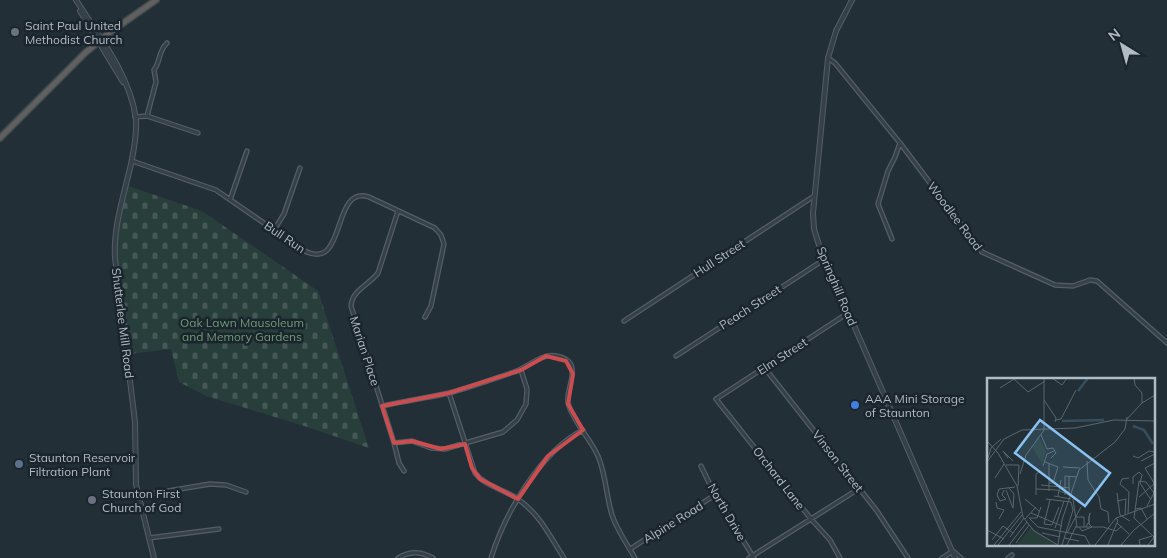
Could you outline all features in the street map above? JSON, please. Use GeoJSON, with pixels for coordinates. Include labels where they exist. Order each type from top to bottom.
{"type":"FeatureCollection","features":[{"type":"Feature","properties":{"kind":"highway"},"geometry":{"type":"LineString","coordinates":[[0,138],[77,61],[100,41],[156,0]]}},
{"type":"Feature","properties":{"kind":"street","name":"Shutterlee Mill Road"},"geometry":{"type":"LineString","coordinates":[[75,0],[127,88],[135,117],[136,136],[116,233],[114,252],[135,422],[135,478],[154,558]]}},
{"type":"Feature","properties":{"kind":"street","name":"Springhill Road"},"geometry":{"type":"LineString","coordinates":[[852,0],[836,31],[828,58],[813,217],[814,229],[848,313],[955,558]]}},
{"type":"Feature","properties":{"kind":"street"},"geometry":{"type":"LineString","coordinates":[[147,116],[156,82],[154,70],[159,65],[161,50],[167,43]]}},
{"type":"Feature","properties":{"kind":"street","name":"Woodlee Road"},"geometry":{"type":"LineString","coordinates":[[828,58],[900,143],[984,254],[1054,285],[1073,286],[1090,280],[1097,281],[1167,343]]}},
{"type":"Feature","properties":{"kind":"street"},"geometry":{"type":"LineString","coordinates":[[135,117],[147,116],[198,133]]}},
{"type":"Feature","properties":{"kind":"street"},"geometry":{"type":"LineString","coordinates":[[892,239],[878,204],[888,171],[900,143]]}},
{"type":"Feature","properties":{"kind":"street"},"geometry":{"type":"LineString","coordinates":[[230,200],[247,151]]}},
{"type":"Feature","properties":{"kind":"street","name":"Bull Run"},"geometry":{"type":"LineString","coordinates":[[132,161],[213,188],[306,252],[318,254],[326,250],[333,243],[347,204],[354,197],[365,196],[435,228],[443,239],[444,244],[431,306],[425,317]]}},
{"type":"Feature","properties":{"kind":"street"},"geometry":{"type":"LineString","coordinates":[[274,230],[284,214],[300,168]]}},
{"type":"Feature","properties":{"kind":"street","name":"Hull Street"},"geometry":{"type":"LineString","coordinates":[[624,321],[815,196]]}},
{"type":"Feature","properties":{"kind":"street","name":"Marian Place"},"geometry":{"type":"LineString","coordinates":[[398,211],[378,273],[355,294],[351,304],[399,464],[404,471]]}},
{"type":"Feature","properties":{"kind":"street","name":"Peach Street"},"geometry":{"type":"LineString","coordinates":[[676,356],[825,259]]}},
{"type":"Feature","properties":{"kind":"street","name":"Elm Street"},"geometry":{"type":"LineString","coordinates":[[716,399],[848,313]]}},
{"type":"Feature","properties":{"kind":"street"},"geometry":{"type":"LineString","coordinates":[[382,406],[449,393],[521,370],[548,356],[557,356],[566,360],[573,374],[568,395],[569,405],[600,459],[613,517],[635,558]]}},
{"type":"Feature","properties":{"kind":"street","name":"Vinson Street"},"geometry":{"type":"LineString","coordinates":[[764,367],[860,488],[908,558]]}},
{"type":"Feature","properties":{"kind":"street"},"geometry":{"type":"LineString","coordinates":[[394,443],[412,441],[441,449],[466,444],[507,429],[519,418],[526,406],[528,394],[521,370]]}},
{"type":"Feature","properties":{"kind":"street"},"geometry":{"type":"LineString","coordinates":[[449,393],[472,468],[476,475],[518,499],[541,520],[564,558]]}},
{"type":"Feature","properties":{"kind":"street","name":"Orchard Lane"},"geometry":{"type":"LineString","coordinates":[[716,399],[811,519],[830,540],[840,558]]}},
{"type":"Feature","properties":{"kind":"street"},"geometry":{"type":"LineString","coordinates":[[491,558],[503,526],[518,499],[548,456],[565,440],[583,430]]}},
{"type":"Feature","properties":{"kind":"street","name":"North Drive"},"geometry":{"type":"LineString","coordinates":[[701,466],[715,495],[752,557]]}},
{"type":"Feature","properties":{"kind":"street"},"geometry":{"type":"LineString","coordinates":[[138,496],[210,484],[226,486],[246,492]]}},
{"type":"Feature","properties":{"kind":"street"},"geometry":{"type":"LineString","coordinates":[[752,557],[860,488]]}},
{"type":"Feature","properties":{"kind":"street","name":"Alpine Road"},"geometry":{"type":"LineString","coordinates":[[630,549],[715,495]]}},
{"type":"Feature","properties":{"kind":"street"},"geometry":{"type":"LineString","coordinates":[[149,538],[219,529]]}},
{"type":"Feature","properties":{"kind":"street"},"geometry":{"type":"LineString","coordinates":[[942,558],[952,551],[961,558]]}},
{"type":"Feature","properties":{"kind":"street"},"geometry":{"type":"LineString","coordinates":[[398,558],[415,552],[426,554],[433,558]]}},
{"type":"Feature","properties":{"kind":"street"},"geometry":{"type":"LineString","coordinates":[[1008,558],[1012,555]]}},
{"type":"Feature","properties":{"kind":"highlighted area"},"geometry":{"type":"Polygon","coordinates":[[[546,356],[566,361],[573,374],[568,404],[583,430],[548,456],[518,499],[480,479],[472,468],[465,444],[441,449],[412,441],[394,443],[382,406],[449,393],[521,370],[546,356]]]}},
{"type":"Feature","properties":{"kind":"green space","name":"Oak Lawn Mausoleum and Memory Gardens"},"geometry":{"type":"Polygon","coordinates":[[[128,186],[202,211],[318,291],[369,448],[206,396],[179,382],[171,349],[129,354],[116,264],[116,243],[128,186]]]}},
{"type":"Feature","properties":{"kind":"place","name":"Saint Paul United Methodist Church"},"geometry":{"type":"Point","coordinates":[15,32]}},
{"type":"Feature","properties":{"kind":"place","name":"AAA Mini Storage of Staunton"},"geometry":{"type":"Point","coordinates":[855,405]}},
{"type":"Feature","properties":{"kind":"place","name":"Staunton Reservoir Filtration Plant"},"geometry":{"type":"Point","coordinates":[19,464]}},
{"type":"Feature","properties":{"kind":"place","name":"Staunton First Church of God"},"geometry":{"type":"Point","coordinates":[92,500]}}]}
